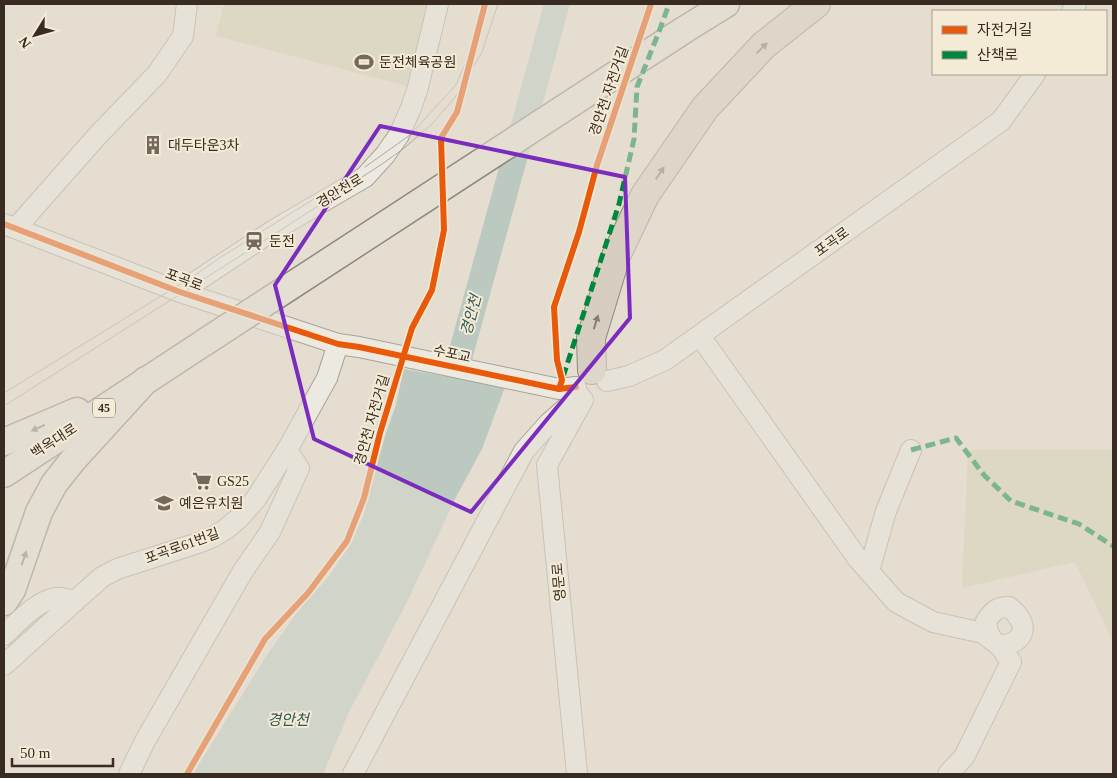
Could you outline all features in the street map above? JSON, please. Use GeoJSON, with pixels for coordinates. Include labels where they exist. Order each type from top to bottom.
{"type":"FeatureCollection","features":[{"type":"Feature","properties":{"kind":"highway"},"geometry":{"type":"LineString","coordinates":[[588,386],[591,338],[616,256],[645,195],[705,108],[764,45],[816,4]]}},
{"type":"Feature","properties":{"kind":"main road","name":"백옥대로"},"geometry":{"type":"LineString","coordinates":[[4,474],[726,4]]}},
{"type":"Feature","properties":{"kind":"main road"},"geometry":{"type":"LineString","coordinates":[[4,442],[146,380]]}},
{"type":"Feature","properties":{"kind":"main road"},"geometry":{"type":"LineString","coordinates":[[4,602],[12,590],[39,512],[54,484],[73,460],[146,380]]}},
{"type":"Feature","properties":{"kind":"street"},"geometry":{"type":"LineString","coordinates":[[10,226],[157,74],[183,36],[187,4]]}},
{"type":"Feature","properties":{"kind":"street","name":"경안천로"},"geometry":{"type":"LineString","coordinates":[[180,292],[274,230],[365,177],[385,155],[399,135],[411,108],[438,4]]}},
{"type":"Feature","properties":{"kind":"street","name":"포곡로"},"geometry":{"type":"LineString","coordinates":[[540,385],[559,389],[588,386],[629,376],[665,360],[1001,121],[1035,75]]}},
{"type":"Feature","properties":{"kind":"street","name":"포곡로"},"geometry":{"type":"LineString","coordinates":[[10,226],[180,292],[338,344],[359,347]]}},
{"type":"Feature","properties":{"kind":"street"},"geometry":{"type":"LineString","coordinates":[[700,336],[858,559],[896,602],[933,622],[983,633],[996,643],[1011,662],[964,757],[948,774]]}},
{"type":"Feature","properties":{"kind":"street","name":"포곡로61번길"},"geometry":{"type":"LineString","coordinates":[[4,665],[102,577],[116,569],[213,537],[239,518],[254,500],[287,450],[327,378],[338,344]]}},
{"type":"Feature","properties":{"kind":"street","name":"수포교"},"geometry":{"type":"LineString","coordinates":[[359,347],[540,385]]}},
{"type":"Feature","properties":{"kind":"street"},"geometry":{"type":"LineString","coordinates":[[353,774],[524,451],[549,423],[588,386]]}},
{"type":"Feature","properties":{"kind":"street","name":"영문로"},"geometry":{"type":"LineString","coordinates":[[577,774],[547,465],[588,386]]}},
{"type":"Feature","properties":{"kind":"street"},"geometry":{"type":"LineString","coordinates":[[129,774],[145,741],[243,571],[270,532],[299,468],[287,450]]}},
{"type":"Feature","properties":{"kind":"street"},"geometry":{"type":"LineString","coordinates":[[869,572],[886,511],[911,450]]}},
{"type":"Feature","properties":{"kind":"street"},"geometry":{"type":"LineString","coordinates":[[4,635],[33,609],[45,601],[56,598],[75,601]]}},
{"type":"Feature","properties":{"kind":"highlighted area"},"geometry":{"type":"Polygon","coordinates":[[[380,126],[625,177],[630,318],[471,512],[314,439],[275,285],[380,126]]]}},
{"type":"Feature","properties":{"kind":"green space","name":"둔전체육공원"},"geometry":{"type":"Polygon","coordinates":[[[224,4],[427,4],[411,87],[216,36],[224,4]]]}},
{"type":"Feature","properties":{"kind":"green space"},"geometry":{"type":"Polygon","coordinates":[[[968,450],[1113,450],[1113,641],[1075,562],[962,588],[968,450]]]}},
{"type":"Feature","properties":{"kind":"water","name":"경안천"},"geometry":{"type":"Polygon","coordinates":[[[404,369],[505,387],[482,449],[457,495],[406,604],[349,712],[323,774],[193,774],[267,655],[299,610],[330,575],[351,544],[364,514],[385,436],[395,408],[404,369]]]}},
{"type":"Feature","properties":{"kind":"waterway","name":"경안천"},"geometry":{"type":"LineString","coordinates":[[445,411],[557,4]]}},
{"type":"Feature","properties":{"kind":"tram line"},"geometry":{"type":"LineString","coordinates":[[365,167],[410,135],[455,86],[481,31],[487,4]]}},
{"type":"Feature","properties":{"kind":"tram line"},"geometry":{"type":"LineString","coordinates":[[4,406],[281,230],[403,149],[432,124],[456,96],[482,52],[498,4]]}},
{"type":"Feature","properties":{"kind":"tram line"},"geometry":{"type":"LineString","coordinates":[[4,393],[346,179]]}},
{"type":"Feature","properties":{"kind":"marked path"},"geometry":{"type":"LineString","coordinates":[[563,377],[619,204],[634,139],[637,87],[669,4]]}},
{"type":"Feature","properties":{"kind":"marked path"},"geometry":{"type":"LineString","coordinates":[[911,450],[956,438],[984,475],[1011,501],[1079,524],[1113,546]]}},
{"type":"Feature","properties":{"kind":"cycle path","name":"경안천 자전거길"},"geometry":{"type":"LineString","coordinates":[[187,774],[265,639],[308,593],[347,541],[364,498],[380,433],[412,328],[432,290],[444,230],[441,138],[457,112],[485,4]]}},
{"type":"Feature","properties":{"kind":"cycle path","name":"경안천 자전거길"},"geometry":{"type":"LineString","coordinates":[[559,389],[562,380],[557,360],[554,307],[579,232],[597,165],[651,4]]}},
{"type":"Feature","properties":{"kind":"cycle path"},"geometry":{"type":"LineString","coordinates":[[4,224],[180,292],[338,344],[559,389],[576,387]]}},
{"type":"Feature","properties":{"kind":"place","name":"둔전체육공원"},"geometry":{"type":"Point","coordinates":[364,62]}},
{"type":"Feature","properties":{"kind":"place","name":"대두타운3차"},"geometry":{"type":"Point","coordinates":[153,145]}},
{"type":"Feature","properties":{"kind":"place","name":"둔전"},"geometry":{"type":"Point","coordinates":[254,241]}},
{"type":"Feature","properties":{"kind":"place","name":"GS25"},"geometry":{"type":"Point","coordinates":[202,481]}},
{"type":"Feature","properties":{"kind":"place","name":"예은유치원"},"geometry":{"type":"Point","coordinates":[164,503]}}]}
